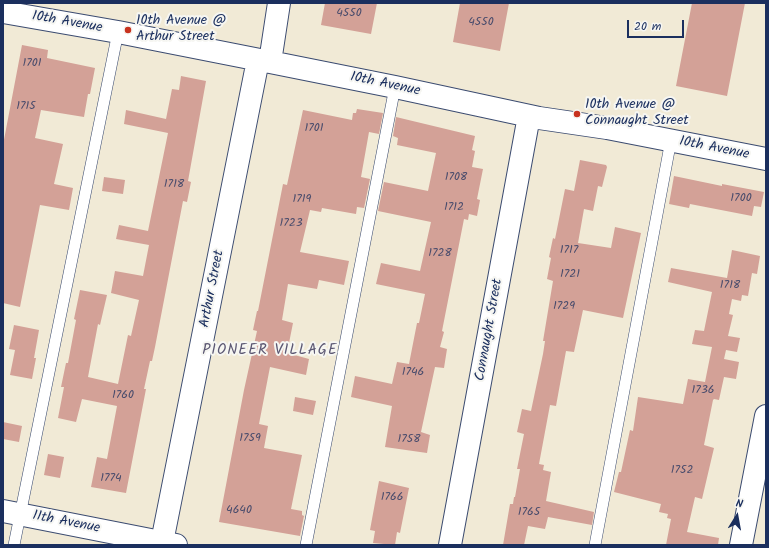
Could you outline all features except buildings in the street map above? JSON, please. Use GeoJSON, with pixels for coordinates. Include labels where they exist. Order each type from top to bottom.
{"type":"FeatureCollection","features":[{"type":"Feature","properties":{"kind":"street","name":"Arthur Street"},"geometry":{"type":"LineString","coordinates":[[169,544],[264,61],[279,3]]}},
{"type":"Feature","properties":{"kind":"street","name":"10th Avenue"},"geometry":{"type":"LineString","coordinates":[[3,12],[118,32],[395,87],[529,116],[607,128],[766,159]]}},
{"type":"Feature","properties":{"kind":"street","name":"Connaught Street"},"geometry":{"type":"LineString","coordinates":[[450,545],[529,116]]}},
{"type":"Feature","properties":{"kind":"street"},"geometry":{"type":"LineString","coordinates":[[741,545],[766,416]]}},
{"type":"Feature","properties":{"kind":"street","name":"11th Avenue"},"geometry":{"type":"LineString","coordinates":[[11,513],[169,544]]}},
{"type":"Feature","properties":{"kind":"lane"},"geometry":{"type":"LineString","coordinates":[[14,545],[11,513],[118,32]]}},
{"type":"Feature","properties":{"kind":"lane"},"geometry":{"type":"LineString","coordinates":[[306,545],[395,87]]}},
{"type":"Feature","properties":{"kind":"lane"},"geometry":{"type":"LineString","coordinates":[[595,545],[671,140]]}},
{"type":"Feature","properties":{"kind":"place","name":"10th Avenue @ Arthur Street"},"geometry":{"type":"Point","coordinates":[128,30]}},
{"type":"Feature","properties":{"kind":"place","name":"10th Avenue @ Connaught Street"},"geometry":{"type":"Point","coordinates":[577,114]}},
{"type":"Feature","properties":{"kind":"district","name":"PIONEER VILLAGE"},"geometry":{"type":"Point","coordinates":[270,351]}}]}
